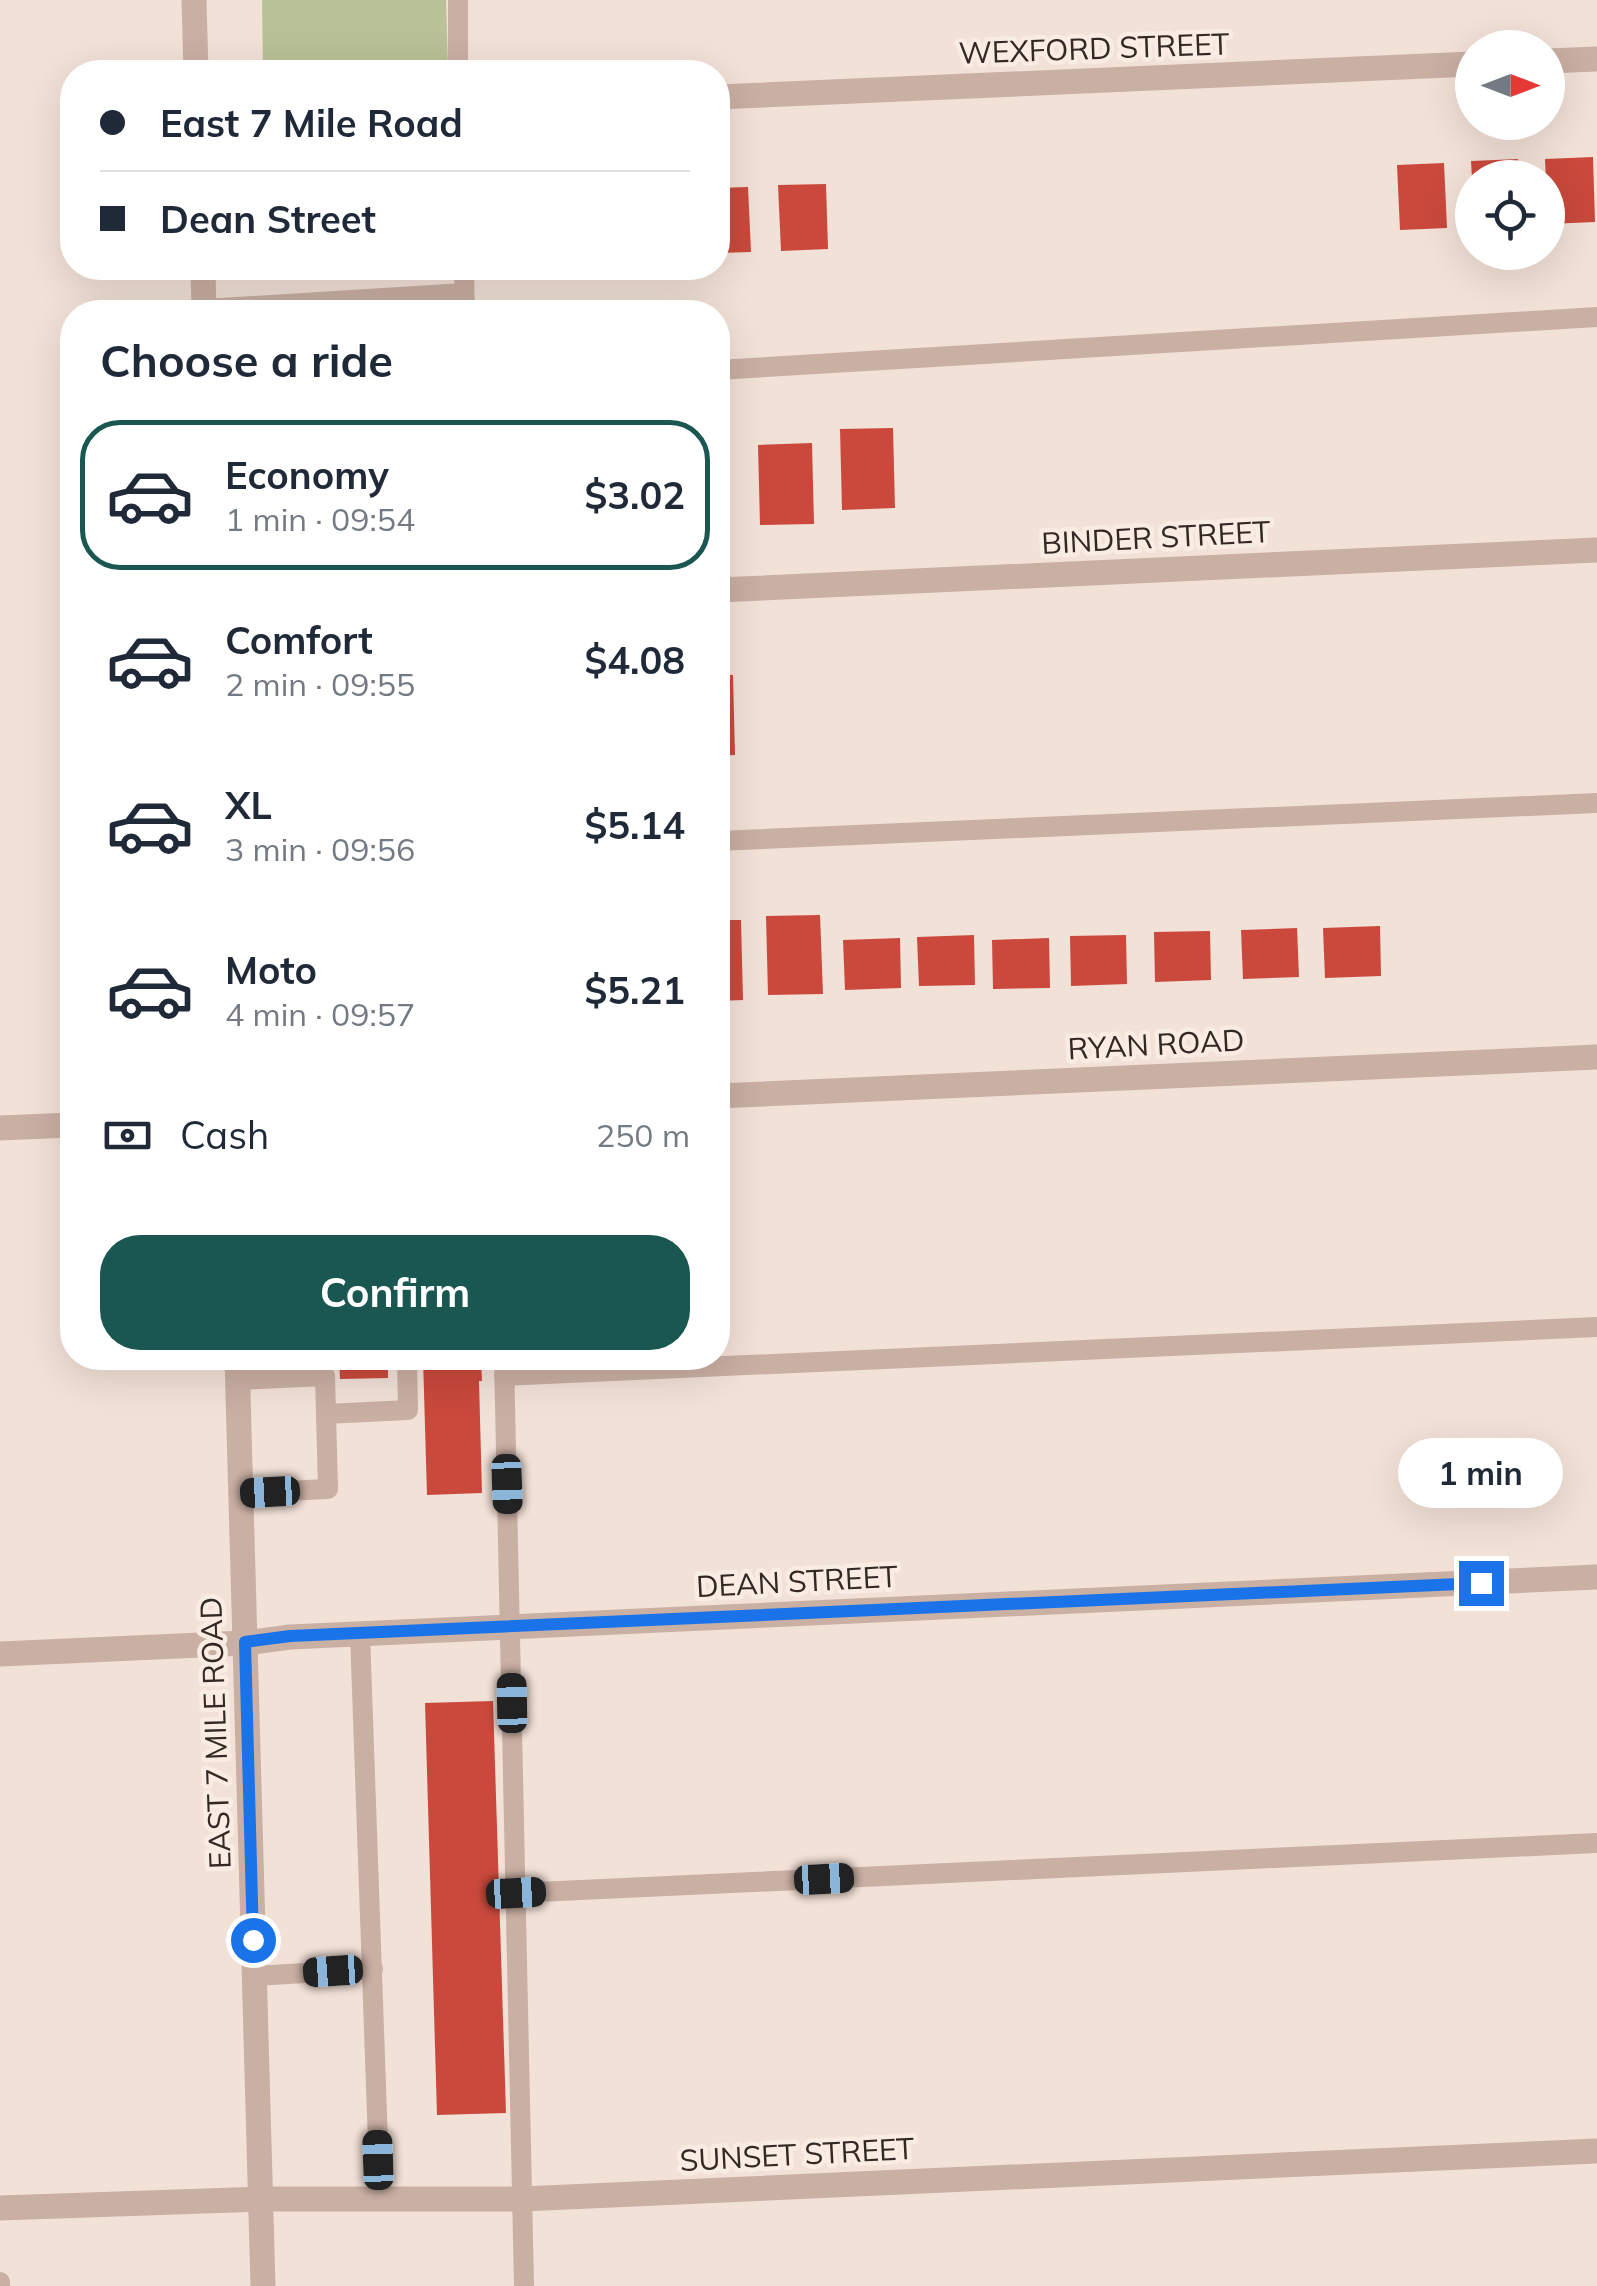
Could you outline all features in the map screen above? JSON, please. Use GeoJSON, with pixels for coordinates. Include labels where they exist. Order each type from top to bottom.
{"type":"FeatureCollection","features":[{"type":"Feature","properties":{"kind":"street"},"geometry":{"type":"LineString","coordinates":[[194,0],[196,60]]}},
{"type":"Feature","properties":{"kind":"street"},"geometry":{"type":"LineString","coordinates":[[1565,60],[1597,59]]}},
{"type":"Feature","properties":{"kind":"street","name":"WEXFORD STREET"},"geometry":{"type":"LineString","coordinates":[[730,96],[1455,65]]}},
{"type":"Feature","properties":{"kind":"street","name":"BINDER STREET"},"geometry":{"type":"LineString","coordinates":[[730,589],[1597,550]]}},
{"type":"Feature","properties":{"kind":"street","name":"RYAN ROAD"},"geometry":{"type":"LineString","coordinates":[[730,1095],[1597,1057]]}},
{"type":"Feature","properties":{"kind":"street"},"geometry":{"type":"LineString","coordinates":[[0,1128],[60,1126]]}},
{"type":"Feature","properties":{"kind":"street","name":"EAST 7 MILE ROAD"},"geometry":{"type":"LineString","coordinates":[[237,1370],[263,2286]]}},
{"type":"Feature","properties":{"kind":"street","name":"DEAN STREET"},"geometry":{"type":"LineString","coordinates":[[0,1654],[511,1626],[1597,1577]]}},
{"type":"Feature","properties":{"kind":"street","name":"SUNSET STREET"},"geometry":{"type":"LineString","coordinates":[[0,2208],[260,2199],[522,2198],[1597,2152]]}},
{"type":"Feature","properties":{"kind":"lane"},"geometry":{"type":"LineString","coordinates":[[458,0],[458,60]]}},
{"type":"Feature","properties":{"kind":"lane"},"geometry":{"type":"LineString","coordinates":[[730,369],[1597,318]]}},
{"type":"Feature","properties":{"kind":"lane"},"geometry":{"type":"LineString","coordinates":[[730,840],[1597,803]]}},
{"type":"Feature","properties":{"kind":"lane"},"geometry":{"type":"LineString","coordinates":[[730,1359],[1597,1327]]}},
{"type":"Feature","properties":{"kind":"lane"},"geometry":{"type":"LineString","coordinates":[[241,1493],[328,1489],[325,1370]]}},
{"type":"Feature","properties":{"kind":"lane"},"geometry":{"type":"LineString","coordinates":[[326,1414],[408,1410],[407,1370]]}},
{"type":"Feature","properties":{"kind":"lane"},"geometry":{"type":"LineString","coordinates":[[504,1370],[524,2286]]}},
{"type":"Feature","properties":{"kind":"lane"},"geometry":{"type":"LineString","coordinates":[[360,1634],[380,2198]]}},
{"type":"Feature","properties":{"kind":"lane"},"geometry":{"type":"LineString","coordinates":[[516,1893],[1597,1843]]}},
{"type":"Feature","properties":{"kind":"lane"},"geometry":{"type":"LineString","coordinates":[[254,1976],[373,1968]]}},
{"type":"Feature","properties":{"kind":"green space"},"geometry":{"type":"Polygon","coordinates":[[[262,0],[446,0],[448,60],[263,60],[262,0]]]}},
{"type":"Feature","properties":{"kind":"building"},"geometry":{"type":"Polygon","coordinates":[[[1593,157],[1595,222],[1565,223],[1565,160],[1545,159],[1593,157]]]}},
{"type":"Feature","properties":{"kind":"building"},"geometry":{"type":"Polygon","coordinates":[[[1444,163],[1447,228],[1400,230],[1397,165],[1444,163]]]}},
{"type":"Feature","properties":{"kind":"building"},"geometry":{"type":"Polygon","coordinates":[[[826,184],[828,249],[781,251],[778,185],[826,184]]]}},
{"type":"Feature","properties":{"kind":"building"},"geometry":{"type":"Polygon","coordinates":[[[748,187],[751,252],[730,253],[730,188],[748,187]]]}},
{"type":"Feature","properties":{"kind":"building"},"geometry":{"type":"Polygon","coordinates":[[[893,428],[895,508],[842,510],[840,429],[893,428]]]}},
{"type":"Feature","properties":{"kind":"building"},"geometry":{"type":"Polygon","coordinates":[[[812,443],[814,524],[760,525],[758,445],[812,443]]]}},
{"type":"Feature","properties":{"kind":"building"},"geometry":{"type":"Polygon","coordinates":[[[730,675],[733,675],[735,755],[730,755],[730,675]]]}},
{"type":"Feature","properties":{"kind":"building"},"geometry":{"type":"Polygon","coordinates":[[[820,915],[823,994],[768,995],[766,916],[820,915]]]}},
{"type":"Feature","properties":{"kind":"building"},"geometry":{"type":"Polygon","coordinates":[[[730,920],[741,920],[743,1000],[730,1001],[730,920]]]}},
{"type":"Feature","properties":{"kind":"building"},"geometry":{"type":"Polygon","coordinates":[[[1380,926],[1381,976],[1325,978],[1323,928],[1380,926]]]}},
{"type":"Feature","properties":{"kind":"building"},"geometry":{"type":"Polygon","coordinates":[[[1297,928],[1299,977],[1243,979],[1241,930],[1297,928]]]}},
{"type":"Feature","properties":{"kind":"building"},"geometry":{"type":"Polygon","coordinates":[[[1210,931],[1211,980],[1155,982],[1154,932],[1210,931]]]}},
{"type":"Feature","properties":{"kind":"building"},"geometry":{"type":"Polygon","coordinates":[[[974,935],[975,985],[919,986],[917,937],[974,935]]]}},
{"type":"Feature","properties":{"kind":"building"},"geometry":{"type":"Polygon","coordinates":[[[1126,935],[1127,984],[1071,986],[1070,936],[1126,935]]]}},
{"type":"Feature","properties":{"kind":"building"},"geometry":{"type":"Polygon","coordinates":[[[900,938],[901,988],[845,990],[843,940],[900,938]]]}},
{"type":"Feature","properties":{"kind":"building"},"geometry":{"type":"Polygon","coordinates":[[[1049,938],[1050,988],[993,989],[992,940],[1049,938]]]}},
{"type":"Feature","properties":{"kind":"building"},"geometry":{"type":"Polygon","coordinates":[[[340,1370],[388,1370],[388,1378],[340,1379],[340,1370]]]}},
{"type":"Feature","properties":{"kind":"building"},"geometry":{"type":"Polygon","coordinates":[[[423,1370],[482,1370],[482,1493],[427,1495],[423,1370]]]}},
{"type":"Feature","properties":{"kind":"building"},"geometry":{"type":"Polygon","coordinates":[[[493,1701],[506,2113],[437,2115],[425,1703],[493,1701]]]}},
{"type":"Feature","properties":{"kind":"route"},"geometry":{"type":"LineString","coordinates":[[253,1940],[245,1642],[290,1636],[1481,1583]]}}]}
